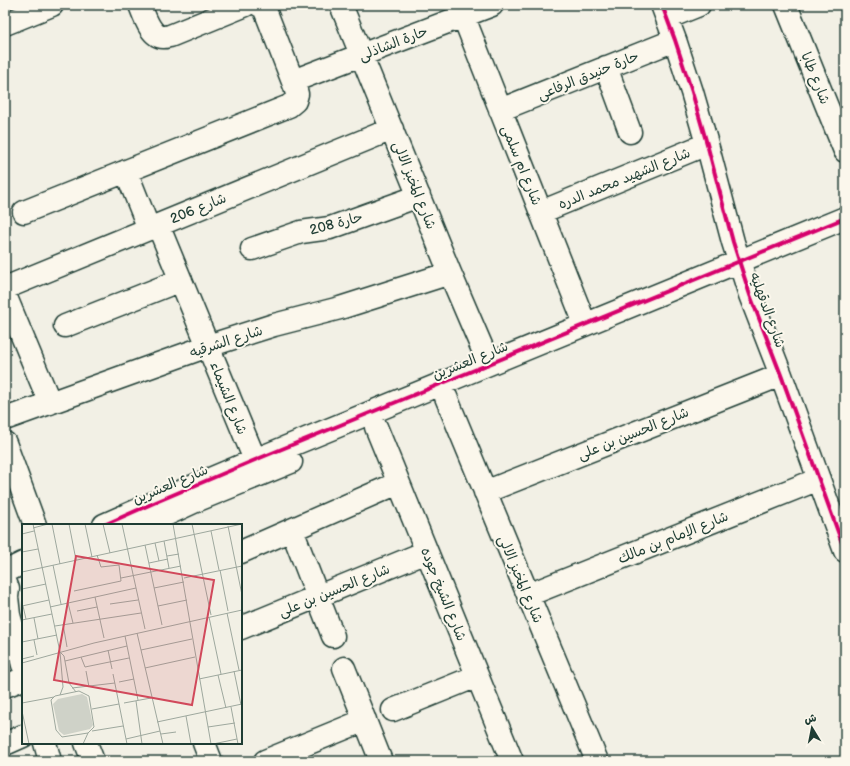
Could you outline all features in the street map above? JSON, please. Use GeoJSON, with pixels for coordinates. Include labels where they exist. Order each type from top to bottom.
{"type":"FeatureCollection","features":[{"type":"Feature","properties":{"kind":"street"},"geometry":{"type":"LineString","coordinates":[[5,24],[52,5]]}},
{"type":"Feature","properties":{"kind":"street"},"geometry":{"type":"LineString","coordinates":[[140,5],[151,30],[156,35],[163,38],[246,5]]}},
{"type":"Feature","properties":{"kind":"street"},"geometry":{"type":"LineString","coordinates":[[24,212],[289,106],[295,101],[297,94],[293,81],[264,8],[259,5]]}},
{"type":"Feature","properties":{"kind":"street","name":"شارع المخبز الالى"},"geometry":{"type":"LineString","coordinates":[[341,5],[450,273],[489,364]]}},
{"type":"Feature","properties":{"kind":"street","name":"حارة الشاذلى"},"geometry":{"type":"LineString","coordinates":[[293,81],[362,55],[461,11],[492,5]]}},
{"type":"Feature","properties":{"kind":"street"},"geometry":{"type":"LineString","coordinates":[[664,11],[699,5]]}},
{"type":"Feature","properties":{"kind":"street","name":"شارع طابا"},"geometry":{"type":"LineString","coordinates":[[786,5],[845,151]]}},
{"type":"Feature","properties":{"kind":"street","name":"شارع ام سلمى"},"geometry":{"type":"LineString","coordinates":[[461,11],[586,324]]}},
{"type":"Feature","properties":{"kind":"street","name":"شارع الدقهليه"},"geometry":{"type":"LineString","coordinates":[[664,11],[692,92],[741,268],[757,316],[781,375],[845,551]]}},
{"type":"Feature","properties":{"kind":"street","name":"حارة حنيدق الرفاعى"},"geometry":{"type":"LineString","coordinates":[[500,110],[675,40]]}},
{"type":"Feature","properties":{"kind":"street"},"geometry":{"type":"LineString","coordinates":[[606,67],[630,132]]}},
{"type":"Feature","properties":{"kind":"street","name":"شارع 206"},"geometry":{"type":"LineString","coordinates":[[5,288],[392,129]]}},
{"type":"Feature","properties":{"kind":"street","name":"شارع الشهيد محمد الدره"},"geometry":{"type":"LineString","coordinates":[[541,212],[707,144]]}},
{"type":"Feature","properties":{"kind":"street","name":"شارع الشيماء"},"geometry":{"type":"LineString","coordinates":[[126,171],[181,280],[254,460]]}},
{"type":"Feature","properties":{"kind":"street","name":"حارة 208"},"geometry":{"type":"LineString","coordinates":[[252,249],[301,232],[337,226],[419,196]]}},
{"type":"Feature","properties":{"kind":"street","name":"شارع العشرين"},"geometry":{"type":"LineString","coordinates":[[146,524],[198,500],[446,397],[741,268],[845,218]]}},
{"type":"Feature","properties":{"kind":"street","name":"شارع العشرين"},"geometry":{"type":"LineString","coordinates":[[106,524],[254,460],[586,324],[845,232]]}},
{"type":"Feature","properties":{"kind":"street","name":"شارع الشرقيه"},"geometry":{"type":"LineString","coordinates":[[5,418],[208,346],[340,308],[450,273]]}},
{"type":"Feature","properties":{"kind":"street"},"geometry":{"type":"LineString","coordinates":[[65,326],[181,280]]}},
{"type":"Feature","properties":{"kind":"street"},"geometry":{"type":"LineString","coordinates":[[5,295],[50,403]]}},
{"type":"Feature","properties":{"kind":"street","name":"شارع الحسين بن على"},"geometry":{"type":"LineString","coordinates":[[485,492],[781,375]]}},
{"type":"Feature","properties":{"kind":"street","name":"شارع المخبز الالى"},"geometry":{"type":"LineString","coordinates":[[446,397],[597,761]]}},
{"type":"Feature","properties":{"kind":"street","name":"شارع الشيخ جوده"},"geometry":{"type":"LineString","coordinates":[[376,427],[512,761]]}},
{"type":"Feature","properties":{"kind":"street"},"geometry":{"type":"LineString","coordinates":[[5,443],[35,524]]}},
{"type":"Feature","properties":{"kind":"street","name":"شارع الإمام بن مالك"},"geometry":{"type":"LineString","coordinates":[[528,595],[819,479]]}},
{"type":"Feature","properties":{"kind":"street"},"geometry":{"type":"LineString","coordinates":[[242,552],[398,483]]}},
{"type":"Feature","properties":{"kind":"street"},"geometry":{"type":"LineString","coordinates":[[292,530],[333,636]]}},
{"type":"Feature","properties":{"kind":"street","name":"شارع الحسين بن على"},"geometry":{"type":"LineString","coordinates":[[242,628],[426,552]]}},
{"type":"Feature","properties":{"kind":"street"},"geometry":{"type":"LineString","coordinates":[[22,565],[7,597],[9,614],[22,661]]}},
{"type":"Feature","properties":{"kind":"street"},"geometry":{"type":"LineString","coordinates":[[344,668],[381,761]]}},
{"type":"Feature","properties":{"kind":"street"},"geometry":{"type":"LineString","coordinates":[[393,710],[477,676]]}},
{"type":"Feature","properties":{"kind":"street"},"geometry":{"type":"LineString","coordinates":[[5,686],[22,679]]}},
{"type":"Feature","properties":{"kind":"street"},"geometry":{"type":"LineString","coordinates":[[265,761],[365,720]]}},
{"type":"Feature","properties":{"kind":"street"},"geometry":{"type":"LineString","coordinates":[[5,744],[22,736]]}},
{"type":"Feature","properties":{"kind":"street"},"geometry":{"type":"LineString","coordinates":[[45,744],[50,761]]}},
{"type":"Feature","properties":{"kind":"street"},"geometry":{"type":"LineString","coordinates":[[86,744],[93,761]]}},
{"type":"Feature","properties":{"kind":"street"},"geometry":{"type":"LineString","coordinates":[[204,744],[211,761]]}},
{"type":"Feature","properties":{"kind":"cycle path"},"geometry":{"type":"LineString","coordinates":[[662,5],[692,92],[733,242],[750,295],[781,375],[845,551]]}},
{"type":"Feature","properties":{"kind":"cycle path"},"geometry":{"type":"LineString","coordinates":[[106,524],[255,460],[845,218]]}}]}
